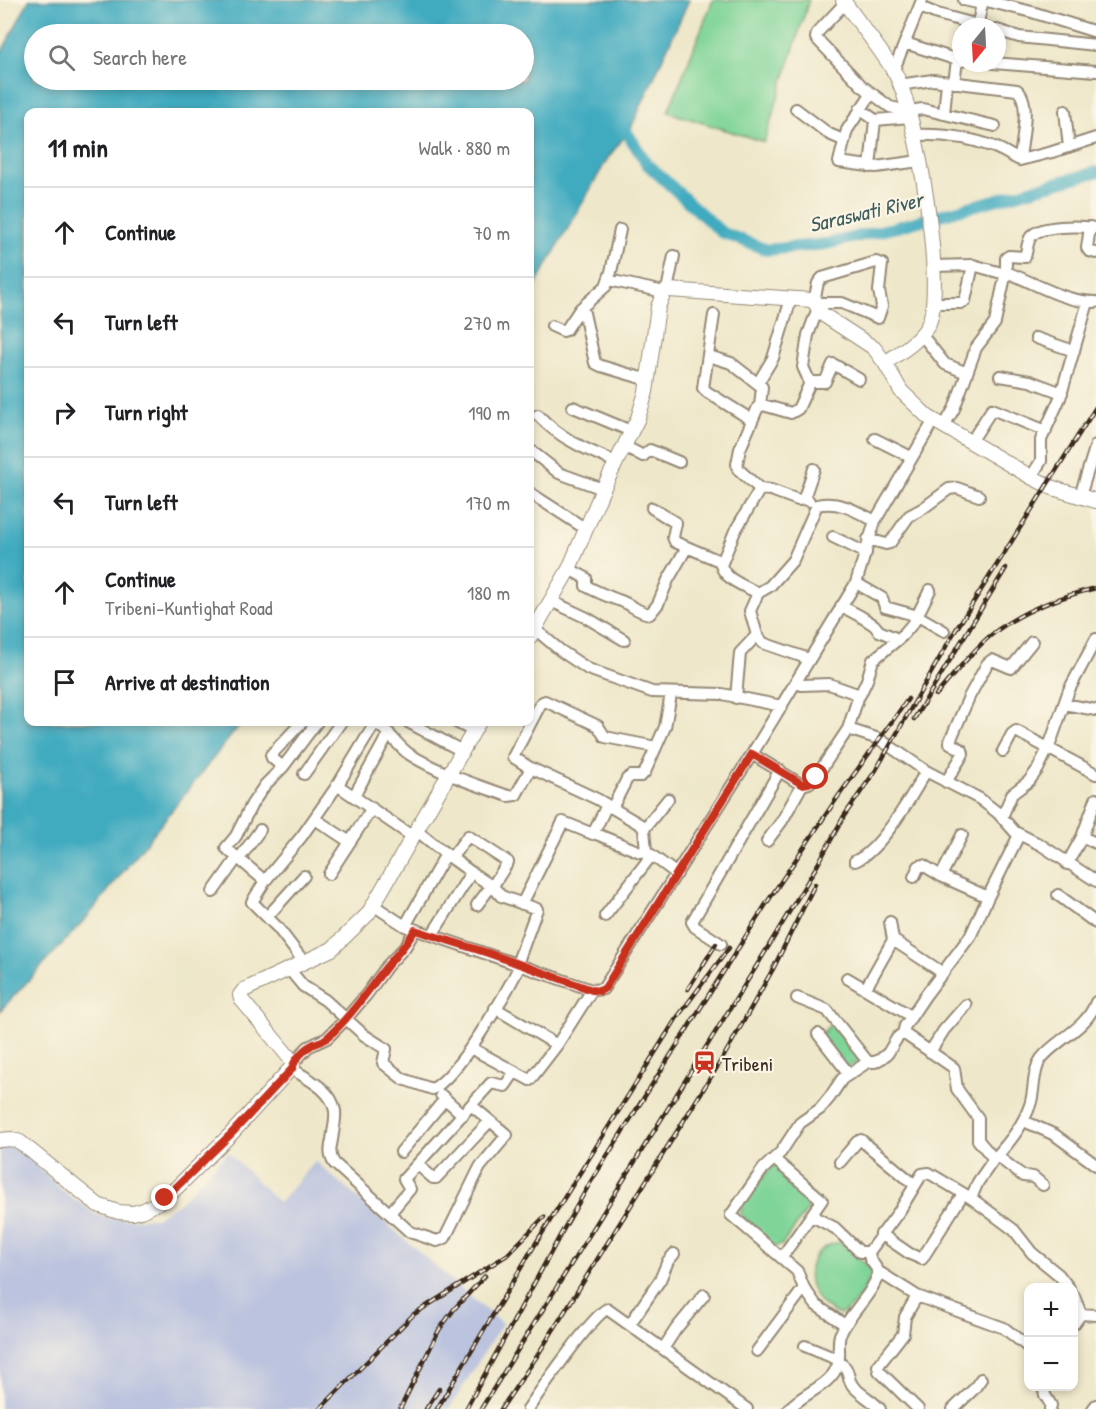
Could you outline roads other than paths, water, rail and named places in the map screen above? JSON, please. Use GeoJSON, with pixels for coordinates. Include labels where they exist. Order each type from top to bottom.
{"type":"FeatureCollection","features":[{"type":"Feature","properties":{"kind":"main road"},"geometry":{"type":"LineString","coordinates":[[844,2],[896,78],[909,114],[915,135],[923,185],[935,281],[932,314],[927,327],[885,363]]}},
{"type":"Feature","properties":{"kind":"main road"},"geometry":{"type":"LineString","coordinates":[[534,626],[569,569],[603,489],[638,418],[648,380],[658,308],[665,291],[790,299],[816,304],[822,314],[874,348],[901,391],[939,423],[1053,488],[1096,501]]}},
{"type":"Feature","properties":{"kind":"main road"},"geometry":{"type":"LineString","coordinates":[[0,1140],[11,1139],[20,1142],[98,1204],[118,1212],[133,1213],[144,1210],[165,1198],[231,1134],[292,1066],[240,995],[244,990],[332,949],[368,914],[476,726]]}},
{"type":"Feature","properties":{"kind":"street"},"geometry":{"type":"LineString","coordinates":[[964,0],[983,1],[1032,12],[1096,32]]}},
{"type":"Feature","properties":{"kind":"street"},"geometry":{"type":"LineString","coordinates":[[981,18],[983,1]]}},
{"type":"Feature","properties":{"kind":"street"},"geometry":{"type":"LineString","coordinates":[[844,2],[817,33],[816,38],[836,61],[871,94],[890,107],[909,114]]}},
{"type":"Feature","properties":{"kind":"street"},"geometry":{"type":"LineString","coordinates":[[959,18],[921,4],[905,43],[896,78],[1013,90],[1021,94],[1024,98],[1025,111],[1020,160]]}},
{"type":"Feature","properties":{"kind":"street"},"geometry":{"type":"LineString","coordinates":[[1006,33],[1024,38],[1096,45]]}},
{"type":"Feature","properties":{"kind":"street"},"geometry":{"type":"LineString","coordinates":[[905,43],[952,58]]}},
{"type":"Feature","properties":{"kind":"street"},"geometry":{"type":"LineString","coordinates":[[1006,64],[1096,71]]}},
{"type":"Feature","properties":{"kind":"street"},"geometry":{"type":"LineString","coordinates":[[944,114],[954,72]]}},
{"type":"Feature","properties":{"kind":"street"},"geometry":{"type":"LineString","coordinates":[[871,94],[852,120],[843,140],[838,162],[870,167],[919,160]]}},
{"type":"Feature","properties":{"kind":"street"},"geometry":{"type":"LineString","coordinates":[[796,109],[823,130],[843,140]]}},
{"type":"Feature","properties":{"kind":"street"},"geometry":{"type":"LineString","coordinates":[[860,109],[875,120],[923,109],[995,126]]}},
{"type":"Feature","properties":{"kind":"street"},"geometry":{"type":"LineString","coordinates":[[1065,111],[1069,147]]}},
{"type":"Feature","properties":{"kind":"street"},"geometry":{"type":"LineString","coordinates":[[870,167],[875,120]]}},
{"type":"Feature","properties":{"kind":"street"},"geometry":{"type":"LineString","coordinates":[[915,135],[963,137],[998,148],[1020,160],[1096,138]]}},
{"type":"Feature","properties":{"kind":"street"},"geometry":{"type":"LineString","coordinates":[[373,905],[410,928],[592,990],[600,991],[605,988],[856,583],[875,521],[911,457],[939,423],[954,409],[979,343],[995,323],[1007,256],[1025,257],[1030,239],[1034,234],[1062,226],[1093,227],[1087,248],[1096,253]]}},
{"type":"Feature","properties":{"kind":"street"},"geometry":{"type":"LineString","coordinates":[[552,326],[565,331],[580,309],[605,288],[609,280],[620,230]]}},
{"type":"Feature","properties":{"kind":"street"},"geometry":{"type":"LineString","coordinates":[[609,280],[665,291],[674,256]]}},
{"type":"Feature","properties":{"kind":"street"},"geometry":{"type":"LineString","coordinates":[[760,405],[794,412],[798,409],[809,382],[802,367],[816,304],[818,283],[822,278],[876,262],[882,264],[879,291],[882,306],[878,318],[842,303],[816,304]]}},
{"type":"Feature","properties":{"kind":"street"},"geometry":{"type":"LineString","coordinates":[[933,303],[965,301],[973,265]]}},
{"type":"Feature","properties":{"kind":"street"},"geometry":{"type":"LineString","coordinates":[[933,266],[973,265],[1005,273],[1051,293],[1092,302],[1062,393],[1040,443],[1041,461],[1031,477]]}},
{"type":"Feature","properties":{"kind":"street"},"geometry":{"type":"LineString","coordinates":[[758,383],[771,364],[790,299]]}},
{"type":"Feature","properties":{"kind":"street"},"geometry":{"type":"LineString","coordinates":[[580,309],[584,314],[595,363],[648,380]]}},
{"type":"Feature","properties":{"kind":"street"},"geometry":{"type":"LineString","coordinates":[[714,315],[703,388],[752,420]]}},
{"type":"Feature","properties":{"kind":"street"},"geometry":{"type":"LineString","coordinates":[[921,334],[945,364],[967,373]]}},
{"type":"Feature","properties":{"kind":"street"},"geometry":{"type":"LineString","coordinates":[[1036,338],[1074,351]]}},
{"type":"Feature","properties":{"kind":"street"},"geometry":{"type":"LineString","coordinates":[[709,356],[730,363],[762,388],[760,405],[740,449],[737,464],[740,471],[760,489],[771,490],[798,500],[804,499],[816,506],[841,505],[875,521]]}},
{"type":"Feature","properties":{"kind":"street"},"geometry":{"type":"LineString","coordinates":[[809,382],[825,382],[833,364],[859,379]]}},
{"type":"Feature","properties":{"kind":"street"},"geometry":{"type":"LineString","coordinates":[[1000,376],[1030,381],[1062,393]]}},
{"type":"Feature","properties":{"kind":"street"},"geometry":{"type":"LineString","coordinates":[[573,407],[631,431]]}},
{"type":"Feature","properties":{"kind":"street"},"geometry":{"type":"LineString","coordinates":[[971,442],[992,409],[1046,431]]}},
{"type":"Feature","properties":{"kind":"street"},"geometry":{"type":"LineString","coordinates":[[538,415],[557,434],[616,462]]}},
{"type":"Feature","properties":{"kind":"street"},"geometry":{"type":"LineString","coordinates":[[875,439],[911,457]]}},
{"type":"Feature","properties":{"kind":"street"},"geometry":{"type":"LineString","coordinates":[[1080,496],[1096,445]]}},
{"type":"Feature","properties":{"kind":"street"},"geometry":{"type":"LineString","coordinates":[[624,446],[643,456],[650,450],[679,462]]}},
{"type":"Feature","properties":{"kind":"street"},"geometry":{"type":"LineString","coordinates":[[534,453],[559,473],[603,489]]}},
{"type":"Feature","properties":{"kind":"street"},"geometry":{"type":"LineString","coordinates":[[804,499],[813,468]]}},
{"type":"Feature","properties":{"kind":"street"},"geometry":{"type":"LineString","coordinates":[[868,539],[890,543],[909,516],[949,489],[957,488],[979,496]]}},
{"type":"Feature","properties":{"kind":"street"},"geometry":{"type":"LineString","coordinates":[[758,593],[733,580],[725,573],[722,562],[735,531],[760,489]]}},
{"type":"Feature","properties":{"kind":"street"},"geometry":{"type":"LineString","coordinates":[[534,496],[586,529]]}},
{"type":"Feature","properties":{"kind":"street"},"geometry":{"type":"LineString","coordinates":[[809,659],[767,646],[757,635],[750,611],[758,593],[770,586],[790,565],[816,506]]}},
{"type":"Feature","properties":{"kind":"street"},"geometry":{"type":"LineString","coordinates":[[651,508],[675,521],[677,526],[673,540],[722,562]]}},
{"type":"Feature","properties":{"kind":"street"},"geometry":{"type":"LineString","coordinates":[[833,537],[866,553]]}},
{"type":"Feature","properties":{"kind":"street"},"geometry":{"type":"LineString","coordinates":[[569,569],[587,579],[586,586],[610,599],[618,600],[643,613],[650,614],[658,604],[668,580],[687,547]]}},
{"type":"Feature","properties":{"kind":"street"},"geometry":{"type":"LineString","coordinates":[[856,583],[882,598],[885,607],[918,616],[944,631]]}},
{"type":"Feature","properties":{"kind":"street"},"geometry":{"type":"LineString","coordinates":[[752,754],[802,784],[809,783],[816,777],[848,729],[873,660],[898,639],[918,616],[930,590]]}},
{"type":"Feature","properties":{"kind":"street"},"geometry":{"type":"LineString","coordinates":[[551,601],[587,618],[624,640]]}},
{"type":"Feature","properties":{"kind":"street"},"geometry":{"type":"LineString","coordinates":[[841,606],[874,625],[878,631],[898,639]]}},
{"type":"Feature","properties":{"kind":"street"},"geometry":{"type":"LineString","coordinates":[[534,632],[588,669],[652,692],[722,694],[782,705]]}},
{"type":"Feature","properties":{"kind":"street"},"geometry":{"type":"LineString","coordinates":[[736,698],[740,653],[757,635]]}},
{"type":"Feature","properties":{"kind":"street"},"geometry":{"type":"LineString","coordinates":[[1002,817],[1008,799],[1033,777],[1048,750],[1064,704],[1081,665],[1096,639]]}},
{"type":"Feature","properties":{"kind":"street"},"geometry":{"type":"LineString","coordinates":[[946,782],[963,754],[962,750],[950,741],[969,697],[987,664],[992,660],[1011,668],[1032,642]]}},
{"type":"Feature","properties":{"kind":"street"},"geometry":{"type":"LineString","coordinates":[[795,683],[830,684],[859,695]]}},
{"type":"Feature","properties":{"kind":"street"},"geometry":{"type":"LineString","coordinates":[[594,833],[627,779],[631,776],[641,776],[645,772],[668,718],[671,694]]}},
{"type":"Feature","properties":{"kind":"street"},"geometry":{"type":"LineString","coordinates":[[534,717],[545,700],[598,726],[605,737],[656,747]]}},
{"type":"Feature","properties":{"kind":"street"},"geometry":{"type":"LineString","coordinates":[[1064,704],[1096,710]]}},
{"type":"Feature","properties":{"kind":"street"},"geometry":{"type":"LineString","coordinates":[[283,767],[271,755],[298,726]]}},
{"type":"Feature","properties":{"kind":"street"},"geometry":{"type":"LineString","coordinates":[[265,881],[226,848],[236,836],[252,804],[314,726]]}},
{"type":"Feature","properties":{"kind":"street"},"geometry":{"type":"LineString","coordinates":[[304,774],[338,726]]}},
{"type":"Feature","properties":{"kind":"street"},"geometry":{"type":"LineString","coordinates":[[304,962],[278,928],[252,900],[315,819],[372,726]]}},
{"type":"Feature","properties":{"kind":"street"},"geometry":{"type":"LineString","coordinates":[[379,726],[409,754],[448,774],[510,797],[518,793],[532,769]]}},
{"type":"Feature","properties":{"kind":"street"},"geometry":{"type":"LineString","coordinates":[[415,726],[462,751]]}},
{"type":"Feature","properties":{"kind":"street"},"geometry":{"type":"LineString","coordinates":[[529,726],[512,757],[609,806],[644,829],[648,854],[605,916]]}},
{"type":"Feature","properties":{"kind":"street"},"geometry":{"type":"LineString","coordinates":[[848,729],[879,739],[926,771],[980,799],[1019,835],[1041,845],[1096,881]]}},
{"type":"Feature","properties":{"kind":"street"},"geometry":{"type":"LineString","coordinates":[[1003,751],[1014,731],[1096,774]]}},
{"type":"Feature","properties":{"kind":"street"},"geometry":{"type":"LineString","coordinates":[[354,796],[388,733]]}},
{"type":"Feature","properties":{"kind":"street"},"geometry":{"type":"LineString","coordinates":[[721,944],[695,927],[692,922],[780,770]]}},
{"type":"Feature","properties":{"kind":"street"},"geometry":{"type":"LineString","coordinates":[[855,861],[870,852],[881,839],[905,806],[926,771]]}},
{"type":"Feature","properties":{"kind":"street"},"geometry":{"type":"LineString","coordinates":[[767,841],[782,821],[802,784]]}},
{"type":"Feature","properties":{"kind":"street"},"geometry":{"type":"LineString","coordinates":[[337,785],[492,885],[501,896],[537,910],[512,982],[471,1048],[451,1073],[434,1088]]}},
{"type":"Feature","properties":{"kind":"street"},"geometry":{"type":"LineString","coordinates":[[644,829],[649,826],[668,799]]}},
{"type":"Feature","properties":{"kind":"street"},"geometry":{"type":"LineString","coordinates":[[1067,864],[1082,837],[1096,799]]}},
{"type":"Feature","properties":{"kind":"street"},"geometry":{"type":"LineString","coordinates":[[329,874],[372,808]]}},
{"type":"Feature","properties":{"kind":"street"},"geometry":{"type":"LineString","coordinates":[[315,819],[350,843]]}},
{"type":"Feature","properties":{"kind":"street"},"geometry":{"type":"LineString","coordinates":[[522,903],[563,822],[648,854],[677,874]]}},
{"type":"Feature","properties":{"kind":"street"},"geometry":{"type":"LineString","coordinates":[[213,892],[260,830]]}},
{"type":"Feature","properties":{"kind":"street"},"geometry":{"type":"LineString","coordinates":[[941,876],[962,835]]}},
{"type":"Feature","properties":{"kind":"street"},"geometry":{"type":"LineString","coordinates":[[845,1325],[816,1305],[804,1288],[797,1271],[731,1215],[752,1184],[781,1152],[800,1123],[820,1108],[840,1081],[868,1062],[875,1062],[886,1056],[897,1038],[903,1033],[911,1016],[971,935],[987,897],[1019,835]]}},
{"type":"Feature","properties":{"kind":"street"},"geometry":{"type":"LineString","coordinates":[[471,1105],[507,1135],[480,1167],[445,1238],[437,1241],[417,1235],[390,1214],[334,1163],[330,1149],[334,1110],[331,1100],[323,1090],[292,1066],[312,1044],[327,1038],[345,1020],[387,966],[405,947],[410,928],[448,856],[468,836],[507,860],[508,863],[477,905]]}},
{"type":"Feature","properties":{"kind":"street"},"geometry":{"type":"LineString","coordinates":[[1082,837],[1096,843]]}},
{"type":"Feature","properties":{"kind":"street"},"geometry":{"type":"LineString","coordinates":[[914,877],[921,865],[987,897]]}},
{"type":"Feature","properties":{"kind":"street"},"geometry":{"type":"LineString","coordinates":[[432,935],[471,873]]}},
{"type":"Feature","properties":{"kind":"street"},"geometry":{"type":"LineString","coordinates":[[267,917],[304,876]]}},
{"type":"Feature","properties":{"kind":"street"},"geometry":{"type":"LineString","coordinates":[[1058,895],[1096,923]]}},
{"type":"Feature","properties":{"kind":"street"},"geometry":{"type":"LineString","coordinates":[[866,988],[893,940],[890,922]]}},
{"type":"Feature","properties":{"kind":"street"},"geometry":{"type":"LineString","coordinates":[[893,940],[943,974]]}},
{"type":"Feature","properties":{"kind":"street"},"geometry":{"type":"LineString","coordinates":[[289,969],[303,986],[325,1000],[345,1020],[386,1049],[383,1063],[398,1076],[434,1088],[463,1115]]}},
{"type":"Feature","properties":{"kind":"street"},"geometry":{"type":"LineString","coordinates":[[847,978],[911,1016]]}},
{"type":"Feature","properties":{"kind":"street"},"geometry":{"type":"LineString","coordinates":[[471,1048],[530,1080],[557,1045],[592,990]]}},
{"type":"Feature","properties":{"kind":"street"},"geometry":{"type":"LineString","coordinates":[[797,998],[827,1010],[868,1062]]}},
{"type":"Feature","properties":{"kind":"street"},"geometry":{"type":"LineString","coordinates":[[881,1234],[910,1254],[921,1258],[1024,1121],[1039,1062],[1090,1014],[1096,1002]]}},
{"type":"Feature","properties":{"kind":"street"},"geometry":{"type":"LineString","coordinates":[[930,1052],[944,1030],[966,1005]]}},
{"type":"Feature","properties":{"kind":"street"},"geometry":{"type":"LineString","coordinates":[[495,1008],[557,1045]]}},
{"type":"Feature","properties":{"kind":"street"},"geometry":{"type":"LineString","coordinates":[[903,1033],[954,1068],[957,1089],[978,1118],[978,1140],[995,1158],[1021,1175],[1033,1177],[1043,1185]]}},
{"type":"Feature","properties":{"kind":"street"},"geometry":{"type":"LineString","coordinates":[[818,1034],[849,1074]]}},
{"type":"Feature","properties":{"kind":"street"},"geometry":{"type":"LineString","coordinates":[[390,1214],[410,1190],[404,1180],[439,1139],[491,1083],[505,1086],[514,1073]]}},
{"type":"Feature","properties":{"kind":"street"},"geometry":{"type":"LineString","coordinates":[[401,1152],[445,1099]]}},
{"type":"Feature","properties":{"kind":"street"},"geometry":{"type":"LineString","coordinates":[[418,1165],[436,1178],[490,1121]]}},
{"type":"Feature","properties":{"kind":"street"},"geometry":{"type":"LineString","coordinates":[[1024,1121],[1056,1136],[1096,1165]]}},
{"type":"Feature","properties":{"kind":"street"},"geometry":{"type":"LineString","coordinates":[[840,1162],[861,1140],[915,1185]]}},
{"type":"Feature","properties":{"kind":"street"},"geometry":{"type":"LineString","coordinates":[[774,1159],[822,1200],[782,1257]]}},
{"type":"Feature","properties":{"kind":"street"},"geometry":{"type":"LineString","coordinates":[[1024,1343],[1004,1328],[917,1296],[879,1272],[870,1259],[869,1252],[900,1210],[922,1174],[926,1172],[967,1196],[1014,1230],[1032,1252],[1066,1283]]}},
{"type":"Feature","properties":{"kind":"street"},"geometry":{"type":"LineString","coordinates":[[812,1216],[835,1228],[860,1252],[869,1252]]}},
{"type":"Feature","properties":{"kind":"street"},"geometry":{"type":"LineString","coordinates":[[630,1324],[660,1280],[668,1261],[674,1254]]}},
{"type":"Feature","properties":{"kind":"street"},"geometry":{"type":"LineString","coordinates":[[789,1409],[799,1399],[827,1380],[838,1362],[838,1339],[845,1325],[872,1288],[879,1272]]}},
{"type":"Feature","properties":{"kind":"street"},"geometry":{"type":"LineString","coordinates":[[757,1351],[782,1320],[794,1298],[804,1288]]}},
{"type":"Feature","properties":{"kind":"street"},"geometry":{"type":"LineString","coordinates":[[663,1349],[680,1323],[704,1295]]}},
{"type":"Feature","properties":{"kind":"street"},"geometry":{"type":"LineString","coordinates":[[917,1296],[905,1317],[903,1334],[878,1366],[879,1371],[918,1409]]}},
{"type":"Feature","properties":{"kind":"street"},"geometry":{"type":"LineString","coordinates":[[1078,1306],[1081,1314]]}},
{"type":"Feature","properties":{"kind":"street"},"geometry":{"type":"LineString","coordinates":[[528,1409],[559,1365],[603,1310],[610,1309],[747,1409]]}},
{"type":"Feature","properties":{"kind":"street"},"geometry":{"type":"LineString","coordinates":[[1081,1314],[1096,1315]]}},
{"type":"Feature","properties":{"kind":"street"},"geometry":{"type":"LineString","coordinates":[[1078,1318],[1081,1314]]}},
{"type":"Feature","properties":{"kind":"street"},"geometry":{"type":"LineString","coordinates":[[805,1346],[844,1364],[852,1385],[880,1409]]}},
{"type":"Feature","properties":{"kind":"street"},"geometry":{"type":"LineString","coordinates":[[953,1409],[981,1379]]}},
{"type":"Feature","properties":{"kind":"street"},"geometry":{"type":"LineString","coordinates":[[1044,1391],[1053,1408]]}},
{"type":"Feature","properties":{"kind":"street"},"geometry":{"type":"LineString","coordinates":[[799,1399],[807,1409]]}},
{"type":"Feature","properties":{"kind":"street"},"geometry":{"type":"LineString","coordinates":[[1093,1409],[1096,1405]]}},
{"type":"Feature","properties":{"kind":"water"},"geometry":{"type":"Polygon","coordinates":[[[29,0],[689,0],[631,128],[608,158],[534,288],[534,108],[24,108],[24,726],[239,726],[89,915],[0,1011],[0,55],[29,0]]]}},
{"type":"Feature","properties":{"kind":"waterway","name":"Saraswati River"},"geometry":{"type":"LineString","coordinates":[[619,120],[647,164],[721,232],[767,250],[826,244],[897,227],[1096,172]]}},
{"type":"Feature","properties":{"kind":"railway"},"geometry":{"type":"LineString","coordinates":[[481,1409],[759,962],[844,816],[876,770],[952,636],[1096,407]]}},
{"type":"Feature","properties":{"kind":"railway"},"geometry":{"type":"LineString","coordinates":[[914,719],[1006,568]]}},
{"type":"Feature","properties":{"kind":"railway"},"geometry":{"type":"LineString","coordinates":[[936,695],[976,649],[1002,627],[1040,606],[1096,588]]}},
{"type":"Feature","properties":{"kind":"railway"},"geometry":{"type":"LineString","coordinates":[[466,1409],[590,1183],[768,901],[835,801],[908,699]]}},
{"type":"Feature","properties":{"kind":"railway"},"geometry":{"type":"LineString","coordinates":[[501,1409],[537,1356],[724,1056],[773,969],[815,884]]}},
{"type":"Feature","properties":{"kind":"railway"},"geometry":{"type":"LineString","coordinates":[[688,989],[716,944]]}},
{"type":"Feature","properties":{"kind":"railway"},"geometry":{"type":"LineString","coordinates":[[437,1409],[531,1251],[676,1019],[729,948]]}},
{"type":"Feature","properties":{"kind":"railway"},"geometry":{"type":"LineString","coordinates":[[320,1409],[414,1314],[507,1255],[544,1217]]}},
{"type":"Feature","properties":{"kind":"railway"},"geometry":{"type":"LineString","coordinates":[[400,1409],[439,1330],[455,1308],[485,1276]]}},
{"type":"Feature","properties":{"kind":"railway"},"geometry":{"type":"LineString","coordinates":[[426,1409],[439,1389]]}},
{"type":"Feature","properties":{"kind":"place","name":"Tribeni"},"geometry":{"type":"Point","coordinates":[704,1063]}}]}
